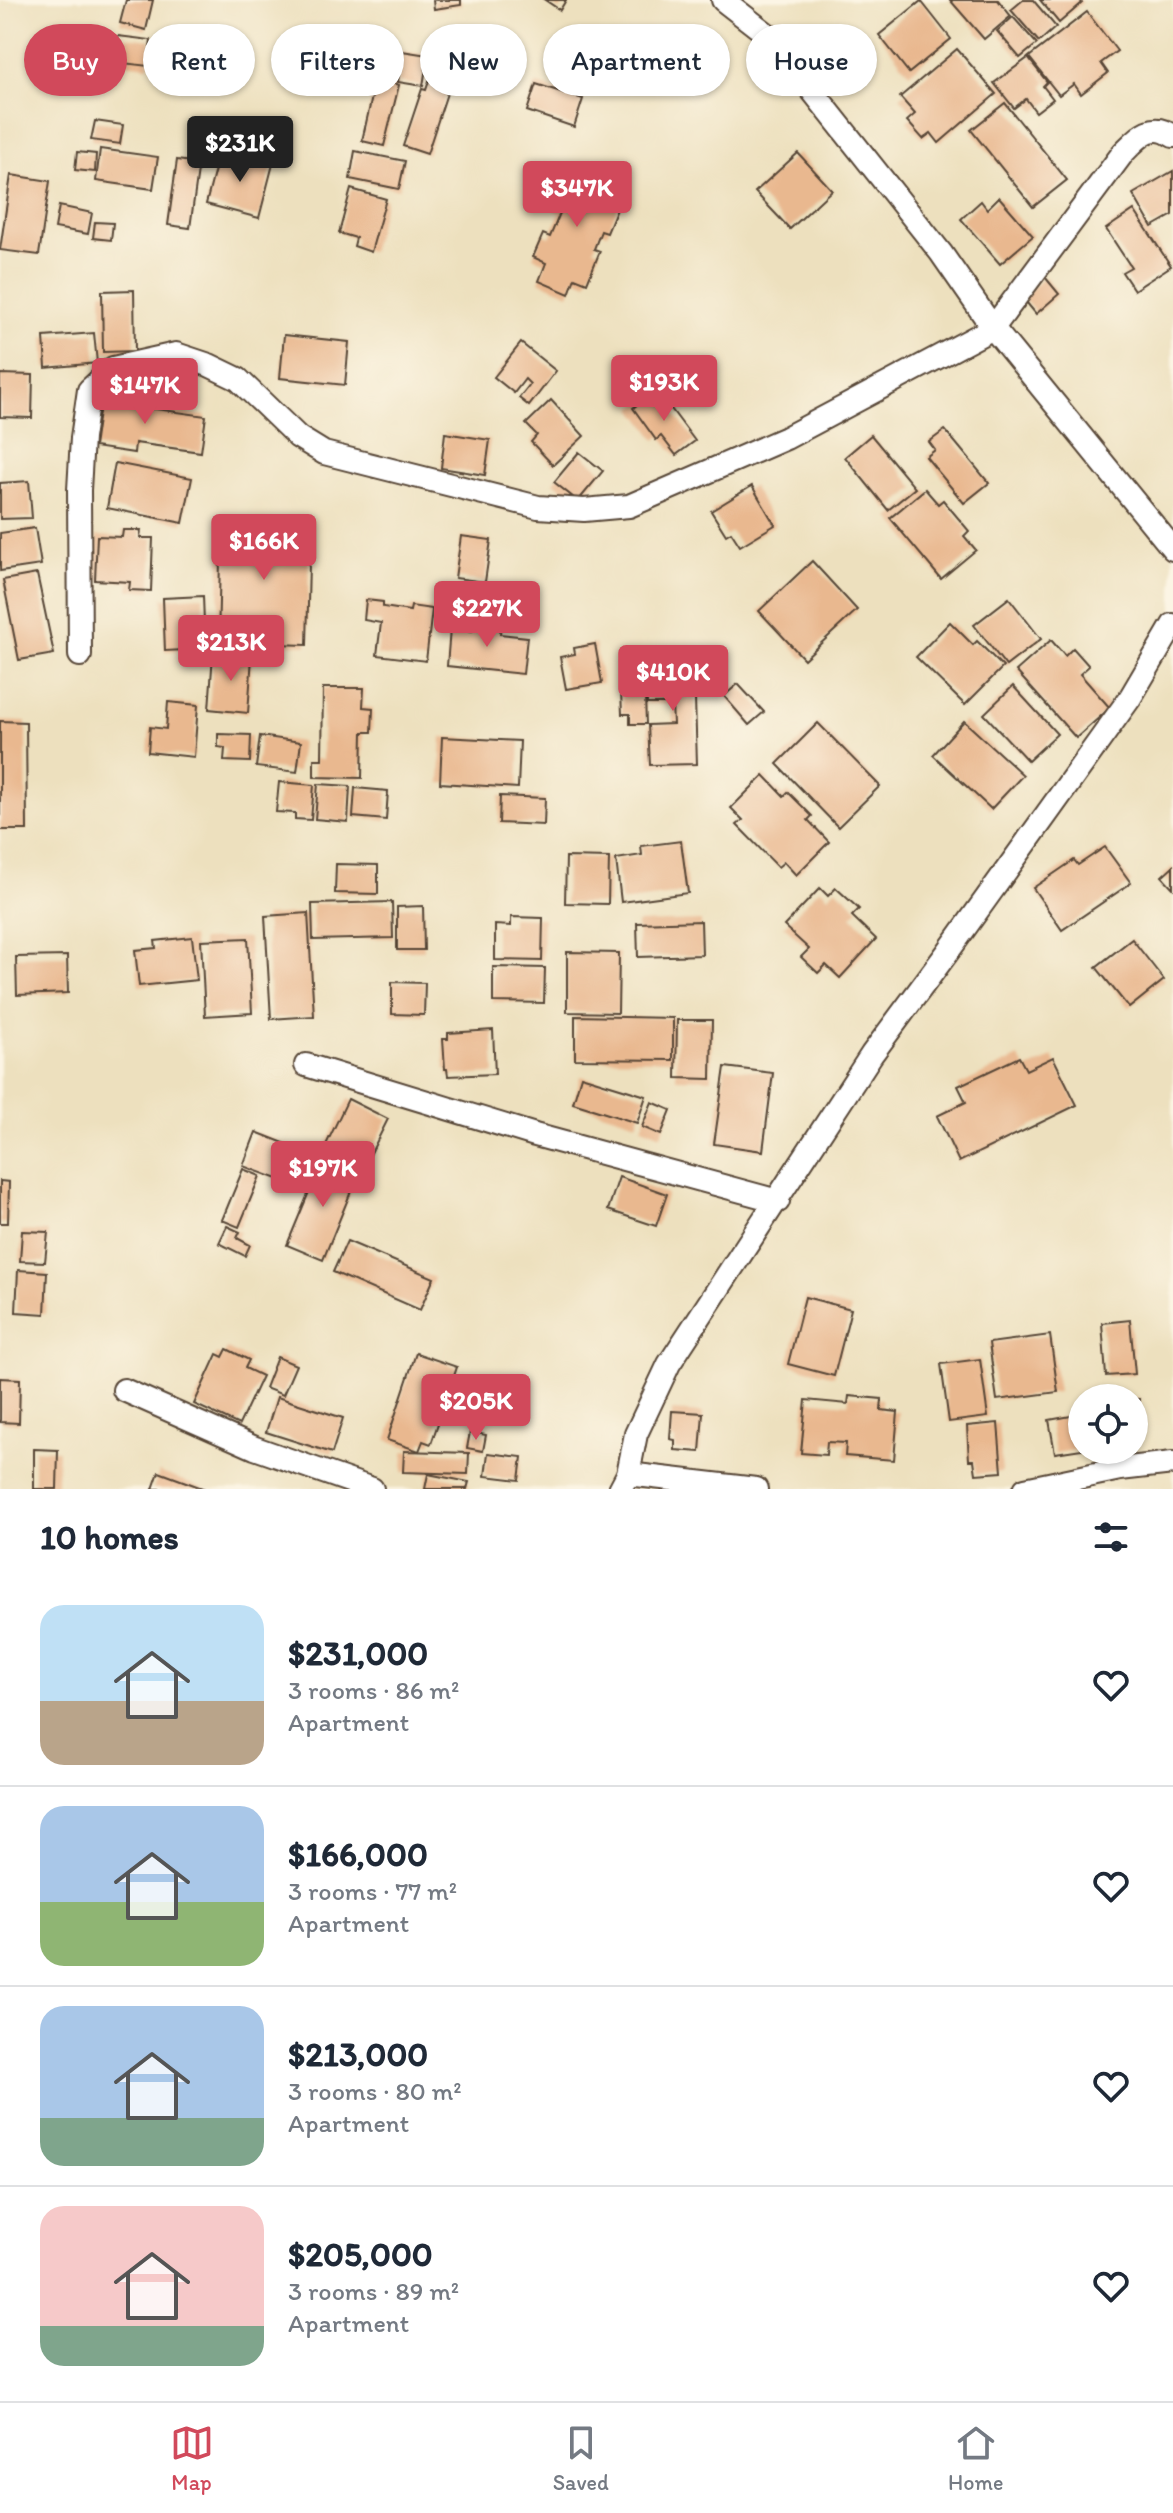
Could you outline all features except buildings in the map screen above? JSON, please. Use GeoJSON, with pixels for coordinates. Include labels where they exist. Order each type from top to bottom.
{"type":"FeatureCollection","features":[{"type":"Feature","properties":{"kind":"street"},"geometry":{"type":"LineString","coordinates":[[723,0],[768,35],[941,253],[993,328],[1173,549]]}},
{"type":"Feature","properties":{"kind":"street"},"geometry":{"type":"LineString","coordinates":[[80,655],[79,490],[82,438],[89,390],[113,368],[176,354],[238,379],[298,437],[324,453],[538,507],[584,510],[629,506],[786,438],[993,328],[1123,153],[1143,132],[1166,130],[1173,136]]}},
{"type":"Feature","properties":{"kind":"street"},"geometry":{"type":"LineString","coordinates":[[756,1489],[624,1481],[636,1434],[669,1364],[872,1054],[1130,698],[1173,625]]}},
{"type":"Feature","properties":{"kind":"street"},"geometry":{"type":"LineString","coordinates":[[306,1065],[535,1135],[778,1201]]}},
{"type":"Feature","properties":{"kind":"street"},"geometry":{"type":"LineString","coordinates":[[124,1390],[255,1448],[372,1489]]}},
{"type":"Feature","properties":{"kind":"street"},"geometry":{"type":"LineString","coordinates":[[1025,1489],[1120,1469],[1173,1463]]}}]}
